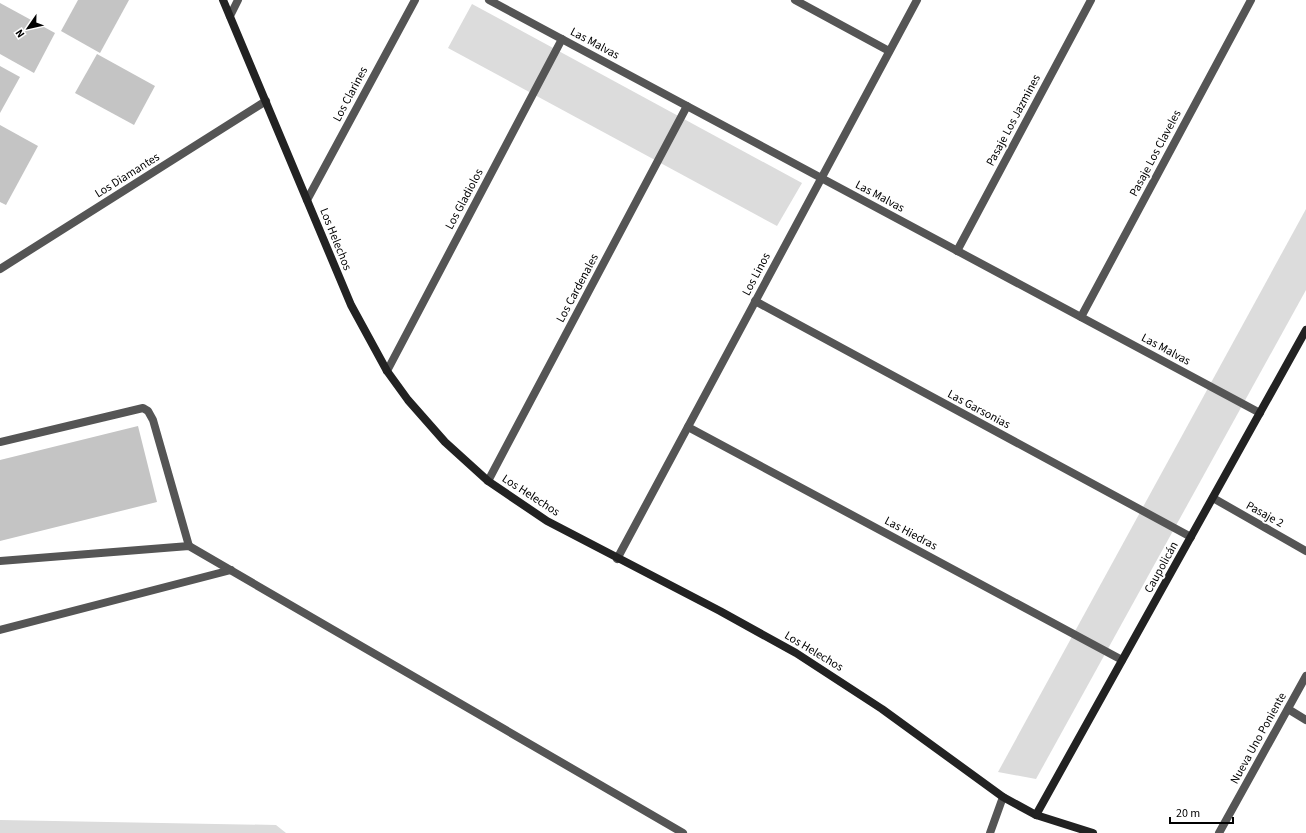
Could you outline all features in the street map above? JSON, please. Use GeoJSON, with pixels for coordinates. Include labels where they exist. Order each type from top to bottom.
{"type":"FeatureCollection","features":[{"type":"Feature","properties":{"kind":"street","name":"Los Helechos"},"geometry":{"type":"LineString","coordinates":[[223,0],[351,305],[387,371],[432,428],[459,456],[488,482],[547,521],[617,559],[727,615],[796,653],[882,709],[1004,797],[1036,815],[1093,833]]}},
{"type":"Feature","properties":{"kind":"street"},"geometry":{"type":"LineString","coordinates":[[230,16],[238,0]]}},
{"type":"Feature","properties":{"kind":"street","name":"Los Clarines"},"geometry":{"type":"LineString","coordinates":[[307,200],[415,0]]}},
{"type":"Feature","properties":{"kind":"street","name":"Las Malvas"},"geometry":{"type":"LineString","coordinates":[[489,0],[1260,413]]}},
{"type":"Feature","properties":{"kind":"street"},"geometry":{"type":"LineString","coordinates":[[795,0],[889,51]]}},
{"type":"Feature","properties":{"kind":"street","name":"Los Linos"},"geometry":{"type":"LineString","coordinates":[[617,559],[917,0]]}},
{"type":"Feature","properties":{"kind":"street","name":"Pasaje Los Jazmines"},"geometry":{"type":"LineString","coordinates":[[957,251],[1091,0]]}},
{"type":"Feature","properties":{"kind":"street","name":"Pasaje Los Claveles"},"geometry":{"type":"LineString","coordinates":[[1081,317],[1251,0]]}},
{"type":"Feature","properties":{"kind":"street","name":"Los Gladiolos"},"geometry":{"type":"LineString","coordinates":[[387,371],[562,39]]}},
{"type":"Feature","properties":{"kind":"street","name":"Los Diamantes"},"geometry":{"type":"LineString","coordinates":[[0,269],[266,102]]}},
{"type":"Feature","properties":{"kind":"street","name":"Los Cardenales"},"geometry":{"type":"LineString","coordinates":[[488,482],[687,106]]}},
{"type":"Feature","properties":{"kind":"street","name":"Las Garsonias"},"geometry":{"type":"LineString","coordinates":[[755,302],[1191,537]]}},
{"type":"Feature","properties":{"kind":"street","name":"Caupolicán"},"geometry":{"type":"LineString","coordinates":[[1036,815],[1306,330]]}},
{"type":"Feature","properties":{"kind":"street"},"geometry":{"type":"LineString","coordinates":[[0,442],[143,408],[148,411],[153,420],[189,546]]}},
{"type":"Feature","properties":{"kind":"street","name":"Las Hiedras"},"geometry":{"type":"LineString","coordinates":[[688,426],[1122,660]]}},
{"type":"Feature","properties":{"kind":"street","name":"Pasaje 2"},"geometry":{"type":"LineString","coordinates":[[1212,498],[1306,550]]}},
{"type":"Feature","properties":{"kind":"street"},"geometry":{"type":"LineString","coordinates":[[0,561],[189,546],[683,833]]}},
{"type":"Feature","properties":{"kind":"street"},"geometry":{"type":"LineString","coordinates":[[0,630],[231,570]]}},
{"type":"Feature","properties":{"kind":"street","name":"Nueva Uno Poniente"},"geometry":{"type":"LineString","coordinates":[[1219,833],[1306,676]]}},
{"type":"Feature","properties":{"kind":"street"},"geometry":{"type":"LineString","coordinates":[[1288,709],[1306,720]]}},
{"type":"Feature","properties":{"kind":"street"},"geometry":{"type":"LineString","coordinates":[[990,833],[1004,797]]}},
{"type":"Feature","properties":{"kind":"shaded area"},"geometry":{"type":"Polygon","coordinates":[[[472,4],[802,183],[777,226],[448,48],[472,4]]]}},
{"type":"Feature","properties":{"kind":"shaded area"},"geometry":{"type":"Polygon","coordinates":[[[1306,209],[1306,290],[1036,779],[998,772],[1306,209]]]}},
{"type":"Feature","properties":{"kind":"shaded area"},"geometry":{"type":"Polygon","coordinates":[[[0,820],[276,825],[286,833],[0,833],[0,820]]]}},
{"type":"Feature","properties":{"kind":"building"},"geometry":{"type":"Polygon","coordinates":[[[78,0],[129,0],[100,53],[61,31],[78,0]]]}},
{"type":"Feature","properties":{"kind":"building"},"geometry":{"type":"Polygon","coordinates":[[[0,3],[55,33],[34,73],[0,54],[0,3]]]}},
{"type":"Feature","properties":{"kind":"building"},"geometry":{"type":"Polygon","coordinates":[[[97,54],[155,86],[134,125],[75,93],[97,54]]]}},
{"type":"Feature","properties":{"kind":"building"},"geometry":{"type":"Polygon","coordinates":[[[0,66],[20,77],[0,113],[0,66]]]}},
{"type":"Feature","properties":{"kind":"building"},"geometry":{"type":"Polygon","coordinates":[[[0,125],[38,146],[6,205],[0,202],[0,125]]]}},
{"type":"Feature","properties":{"kind":"building"},"geometry":{"type":"Polygon","coordinates":[[[138,426],[157,502],[0,541],[0,460],[138,426]]]}}]}
